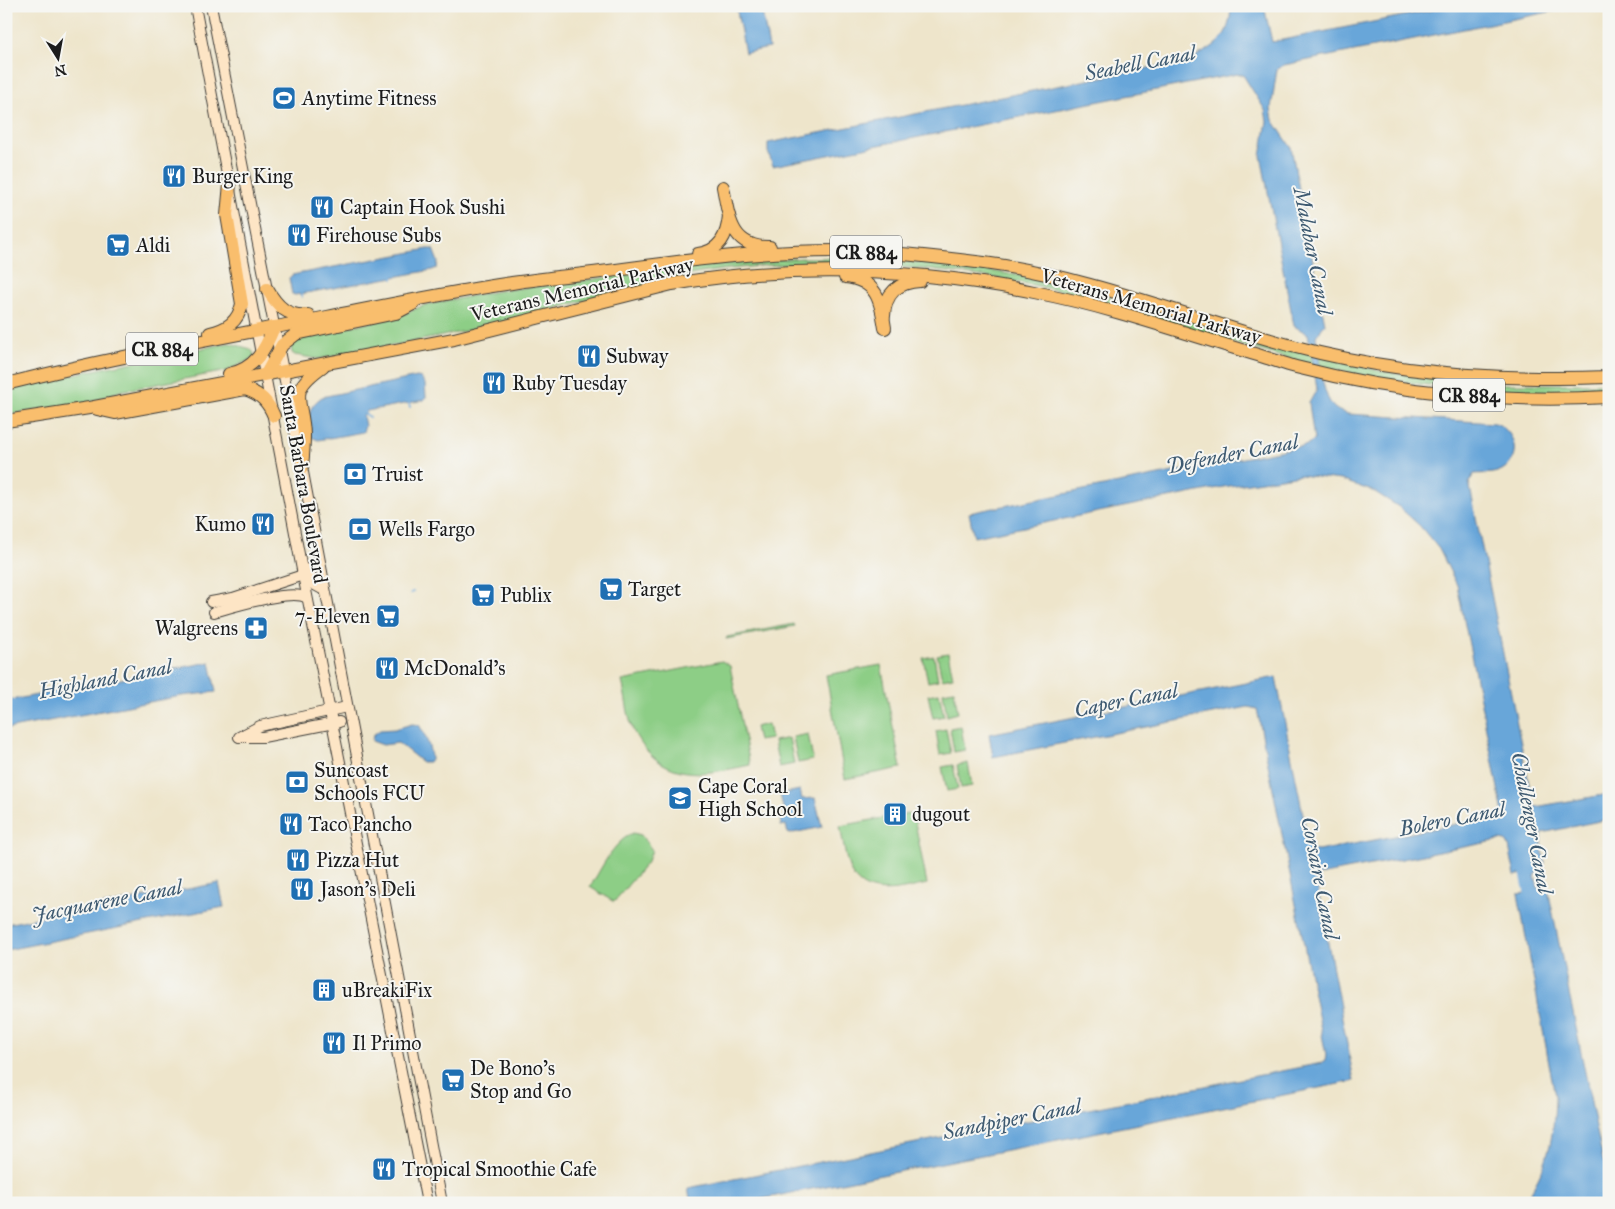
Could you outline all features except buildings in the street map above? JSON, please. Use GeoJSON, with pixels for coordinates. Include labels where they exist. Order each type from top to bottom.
{"type":"FeatureCollection","features":[{"type":"Feature","properties":{"kind":"highway"},"geometry":{"type":"LineString","coordinates":[[68,369],[121,351],[218,331],[233,323],[240,313],[242,301],[227,215],[230,184]]}},
{"type":"Feature","properties":{"kind":"highway"},"geometry":{"type":"LineString","coordinates":[[723,186],[729,216],[742,240],[756,247],[868,246],[884,247],[891,253]]}},
{"type":"Feature","properties":{"kind":"highway"},"geometry":{"type":"LineString","coordinates":[[481,288],[501,278],[702,254],[717,247],[723,240],[727,234],[729,216]]}},
{"type":"Feature","properties":{"kind":"highway","name":"Veterans Memorial Parkway"},"geometry":{"type":"LineString","coordinates":[[6,384],[68,369],[427,297],[481,288],[734,256],[791,252],[891,253],[989,263],[1052,275],[1134,296],[1296,347],[1381,366],[1479,376],[1550,379],[1609,377]]}},
{"type":"Feature","properties":{"kind":"highway","name":"Veterans Memorial Parkway"},"geometry":{"type":"LineString","coordinates":[[6,421],[89,408],[454,339],[672,284],[767,273],[882,272],[982,282],[1104,308],[1293,367],[1330,375],[1404,388],[1492,397],[1609,397]]}},
{"type":"Feature","properties":{"kind":"highway"},"geometry":{"type":"LineString","coordinates":[[672,284],[699,286],[775,280],[853,278],[866,282],[875,291],[885,323],[884,305],[894,289],[907,282],[974,288],[1068,305],[1104,308]]}},
{"type":"Feature","properties":{"kind":"highway"},"geometry":{"type":"LineString","coordinates":[[267,289],[281,309],[301,316],[425,291],[446,294]]}},
{"type":"Feature","properties":{"kind":"highway"},"geometry":{"type":"LineString","coordinates":[[266,374],[279,350],[289,338],[301,332],[396,313],[427,297]]}},
{"type":"Feature","properties":{"kind":"highway"},"geometry":{"type":"LineString","coordinates":[[89,408],[119,395],[242,371],[254,364],[262,353],[274,327]]}},
{"type":"Feature","properties":{"kind":"highway"},"geometry":{"type":"LineString","coordinates":[[302,467],[304,434],[298,404],[299,393],[306,379],[325,364]]}},
{"type":"Feature","properties":{"kind":"highway"},"geometry":{"type":"LineString","coordinates":[[89,408],[115,413],[245,389],[256,393],[265,400],[274,416]]}},
{"type":"Feature","properties":{"kind":"main road","name":"Santa Barbara Boulevard"},"geometry":{"type":"LineString","coordinates":[[195,6],[290,496],[303,575],[427,1203]]}},
{"type":"Feature","properties":{"kind":"main road","name":"Santa Barbara Boulevard"},"geometry":{"type":"LineString","coordinates":[[211,6],[302,467],[442,1203]]}},
{"type":"Feature","properties":{"kind":"main road"},"geometry":{"type":"LineString","coordinates":[[290,496],[299,514],[310,579],[313,584],[324,590]]}},
{"type":"Feature","properties":{"kind":"main road"},"geometry":{"type":"LineString","coordinates":[[303,575],[233,598],[212,607],[298,595],[308,598]]}},
{"type":"Feature","properties":{"kind":"main road"},"geometry":{"type":"LineString","coordinates":[[347,707],[260,726],[238,737],[263,737],[349,721]]}},
{"type":"Feature","properties":{"kind":"green space"},"geometry":{"type":"Polygon","coordinates":[[[803,258],[900,261],[964,267],[1028,277],[1060,283],[1379,371],[1488,384],[1609,384],[1609,391],[1497,391],[1423,384],[1350,373],[1287,358],[1082,296],[1014,281],[893,266],[832,264],[770,265],[709,272],[653,283],[500,323],[435,337],[318,359],[292,353],[291,345],[302,339],[303,336],[396,317],[425,305],[498,291],[716,264],[803,258]]]}},
{"type":"Feature","properties":{"kind":"green space"},"geometry":{"type":"Polygon","coordinates":[[[229,343],[251,349],[254,354],[253,358],[227,371],[120,391],[88,403],[6,415],[6,390],[84,372],[229,343]]]}},
{"type":"Feature","properties":{"kind":"green space"},"geometry":{"type":"Polygon","coordinates":[[[794,624],[795,626],[726,639],[727,637],[794,624]]]}},
{"type":"Feature","properties":{"kind":"green space"},"geometry":{"type":"Polygon","coordinates":[[[948,653],[953,677],[942,679],[937,655],[948,653]]]}},
{"type":"Feature","properties":{"kind":"green space"},"geometry":{"type":"Polygon","coordinates":[[[934,656],[938,680],[928,682],[923,658],[934,656]]]}},
{"type":"Feature","properties":{"kind":"green space"},"geometry":{"type":"Polygon","coordinates":[[[722,661],[730,666],[750,765],[698,773],[674,769],[662,763],[648,752],[633,730],[622,681],[722,661]]]}},
{"type":"Feature","properties":{"kind":"green space"},"geometry":{"type":"Polygon","coordinates":[[[881,665],[901,768],[845,779],[826,675],[881,665]]]}},
{"type":"Feature","properties":{"kind":"green space"},"geometry":{"type":"Polygon","coordinates":[[[954,690],[958,713],[947,716],[943,692],[954,690]]]}},
{"type":"Feature","properties":{"kind":"green space"},"geometry":{"type":"Polygon","coordinates":[[[939,693],[944,716],[933,718],[928,695],[939,693]]]}},
{"type":"Feature","properties":{"kind":"green space"},"geometry":{"type":"Polygon","coordinates":[[[768,724],[771,739],[758,741],[755,727],[768,724]]]}},
{"type":"Feature","properties":{"kind":"green space"},"geometry":{"type":"Polygon","coordinates":[[[961,726],[965,750],[954,752],[950,728],[961,726]]]}},
{"type":"Feature","properties":{"kind":"green space"},"geometry":{"type":"Polygon","coordinates":[[[946,729],[951,753],[940,755],[936,731],[946,729]]]}},
{"type":"Feature","properties":{"kind":"green space"},"geometry":{"type":"Polygon","coordinates":[[[808,734],[813,760],[798,763],[793,737],[808,734]]]}},
{"type":"Feature","properties":{"kind":"green space"},"geometry":{"type":"Polygon","coordinates":[[[789,738],[794,764],[779,767],[774,741],[789,738]]]}},
{"type":"Feature","properties":{"kind":"green space"},"geometry":{"type":"Polygon","coordinates":[[[968,763],[972,786],[961,788],[957,765],[968,763]]]}},
{"type":"Feature","properties":{"kind":"green space"},"geometry":{"type":"Polygon","coordinates":[[[953,765],[958,789],[947,791],[942,767],[953,765]]]}},
{"type":"Feature","properties":{"kind":"green space"},"geometry":{"type":"Polygon","coordinates":[[[909,813],[914,817],[927,884],[886,891],[866,887],[851,872],[840,826],[909,813]]]}},
{"type":"Feature","properties":{"kind":"green space"},"geometry":{"type":"Polygon","coordinates":[[[633,833],[641,835],[652,850],[648,861],[614,902],[590,887],[613,849],[633,833]]]}},
{"type":"Feature","properties":{"kind":"water"},"geometry":{"type":"Polygon","coordinates":[[[736,6],[761,6],[769,48],[745,53],[736,6]]]}},
{"type":"Feature","properties":{"kind":"water"},"geometry":{"type":"Polygon","coordinates":[[[1231,6],[1264,6],[1272,42],[1453,6],[1579,6],[1284,65],[1277,69],[1271,109],[1273,120],[1291,147],[1325,324],[1316,336],[1323,381],[1331,404],[1334,408],[1348,414],[1495,423],[1502,427],[1512,438],[1514,452],[1513,459],[1509,465],[1495,473],[1474,474],[1469,482],[1533,804],[1535,807],[1609,794],[1609,819],[1542,833],[1541,842],[1545,863],[1535,876],[1538,888],[1548,889],[1603,1161],[1609,1170],[1609,1203],[1524,1203],[1539,1177],[1548,1152],[1553,1126],[1555,1096],[1518,894],[1526,893],[1528,890],[1526,877],[1522,874],[1515,876],[1509,846],[1506,841],[1500,840],[1320,875],[1316,879],[1354,1081],[741,1203],[691,1203],[688,1188],[1325,1061],[1326,1055],[1257,709],[1248,707],[993,757],[989,734],[1276,677],[1308,840],[1313,850],[1318,851],[1498,816],[1503,813],[1457,585],[1439,549],[1420,526],[1399,507],[1375,492],[1341,480],[1300,475],[1223,487],[974,537],[969,513],[1308,445],[1314,440],[1309,403],[1317,389],[1308,334],[1294,326],[1261,156],[1267,121],[1265,110],[1243,75],[1237,74],[773,166],[768,152],[768,143],[1189,60],[1220,40],[1228,26],[1231,6]]]}},
{"type":"Feature","properties":{"kind":"water"},"geometry":{"type":"Polygon","coordinates":[[[433,249],[438,262],[437,268],[432,270],[292,294],[289,278],[292,275],[433,249]]]}},
{"type":"Feature","properties":{"kind":"water"},"geometry":{"type":"Polygon","coordinates":[[[417,377],[421,378],[425,384],[426,397],[424,400],[367,411],[363,416],[365,426],[363,432],[318,440],[311,437],[309,414],[313,405],[322,397],[417,377]]]}},
{"type":"Feature","properties":{"kind":"water"},"geometry":{"type":"Polygon","coordinates":[[[210,662],[216,692],[181,696],[6,729],[6,701],[210,662]]]}},
{"type":"Feature","properties":{"kind":"water"},"geometry":{"type":"Polygon","coordinates":[[[412,724],[419,725],[425,737],[431,755],[429,762],[422,762],[398,743],[383,745],[372,741],[373,735],[380,730],[395,729],[412,724]]]}},
{"type":"Feature","properties":{"kind":"water"},"geometry":{"type":"Polygon","coordinates":[[[800,790],[802,799],[815,798],[822,827],[788,834],[786,825],[781,826],[780,818],[785,817],[780,794],[800,790]]]}},
{"type":"Feature","properties":{"kind":"water"},"geometry":{"type":"Polygon","coordinates":[[[219,883],[224,907],[6,950],[6,924],[219,883]]]}},
{"type":"Feature","properties":{"kind":"waterway"},"geometry":{"type":"LineString","coordinates":[[409,402],[410,407]]}},
{"type":"Feature","properties":{"kind":"waterway"},"geometry":{"type":"LineString","coordinates":[[365,414],[370,417]]}},
{"type":"Feature","properties":{"kind":"waterway"},"geometry":{"type":"LineString","coordinates":[[410,530],[414,529]]}},
{"type":"Feature","properties":{"kind":"waterway","name":"Challenger Canal"},"geometry":{"type":"LineString","coordinates":[[1523,869],[1529,898]]}},
{"type":"Feature","properties":{"kind":"place","name":"Anytime Fitness"},"geometry":{"type":"Point","coordinates":[284,98]}},
{"type":"Feature","properties":{"kind":"place","name":"Burger King"},"geometry":{"type":"Point","coordinates":[174,176]}},
{"type":"Feature","properties":{"kind":"place","name":"Captain Hook Sushi"},"geometry":{"type":"Point","coordinates":[322,207]}},
{"type":"Feature","properties":{"kind":"place","name":"Firehouse Subs"},"geometry":{"type":"Point","coordinates":[299,235]}},
{"type":"Feature","properties":{"kind":"place","name":"Aldi"},"geometry":{"type":"Point","coordinates":[118,245]}},
{"type":"Feature","properties":{"kind":"place","name":"Subway"},"geometry":{"type":"Point","coordinates":[589,356]}},
{"type":"Feature","properties":{"kind":"place","name":"Ruby Tuesday"},"geometry":{"type":"Point","coordinates":[494,383]}},
{"type":"Feature","properties":{"kind":"place","name":"Truist"},"geometry":{"type":"Point","coordinates":[355,474]}},
{"type":"Feature","properties":{"kind":"place","name":"Kumo"},"geometry":{"type":"Point","coordinates":[263,524]}},
{"type":"Feature","properties":{"kind":"place","name":"Wells Fargo"},"geometry":{"type":"Point","coordinates":[360,529]}},
{"type":"Feature","properties":{"kind":"place","name":"Target"},"geometry":{"type":"Point","coordinates":[611,589]}},
{"type":"Feature","properties":{"kind":"place","name":"Publix"},"geometry":{"type":"Point","coordinates":[483,595]}},
{"type":"Feature","properties":{"kind":"place","name":"7-Eleven"},"geometry":{"type":"Point","coordinates":[388,616]}},
{"type":"Feature","properties":{"kind":"place","name":"Walgreens"},"geometry":{"type":"Point","coordinates":[256,628]}},
{"type":"Feature","properties":{"kind":"place","name":"McDonald's"},"geometry":{"type":"Point","coordinates":[387,668]}},
{"type":"Feature","properties":{"kind":"place","name":"Suncoast Schools FCU"},"geometry":{"type":"Point","coordinates":[297,782]}},
{"type":"Feature","properties":{"kind":"place","name":"Cape Coral High School"},"geometry":{"type":"Point","coordinates":[680,798]}},
{"type":"Feature","properties":{"kind":"place","name":"dugout"},"geometry":{"type":"Point","coordinates":[895,814]}},
{"type":"Feature","properties":{"kind":"place","name":"Taco Pancho"},"geometry":{"type":"Point","coordinates":[291,824]}},
{"type":"Feature","properties":{"kind":"place","name":"Pizza Hut"},"geometry":{"type":"Point","coordinates":[298,860]}},
{"type":"Feature","properties":{"kind":"place","name":"Jason's Deli"},"geometry":{"type":"Point","coordinates":[302,889]}},
{"type":"Feature","properties":{"kind":"place","name":"uBreakiFix"},"geometry":{"type":"Point","coordinates":[324,990]}},
{"type":"Feature","properties":{"kind":"place","name":"Il Primo"},"geometry":{"type":"Point","coordinates":[334,1043]}},
{"type":"Feature","properties":{"kind":"place","name":"De Bono's Stop and Go"},"geometry":{"type":"Point","coordinates":[453,1080]}},
{"type":"Feature","properties":{"kind":"place","name":"Tropical Smoothie Cafe"},"geometry":{"type":"Point","coordinates":[384,1169]}},
{"type":"Feature","properties":{"kind":"water label","name":"Seabell Canal"},"geometry":{"type":"Point","coordinates":[1140,63]}},
{"type":"Feature","properties":{"kind":"water label","name":"Malabar Canal"},"geometry":{"type":"Point","coordinates":[1313,251]}},
{"type":"Feature","properties":{"kind":"water label","name":"Defender Canal"},"geometry":{"type":"Point","coordinates":[1232,454]}},
{"type":"Feature","properties":{"kind":"water label","name":"Highland Canal"},"geometry":{"type":"Point","coordinates":[105,679]}},
{"type":"Feature","properties":{"kind":"water label","name":"Caper Canal"},"geometry":{"type":"Point","coordinates":[1126,700]}},
{"type":"Feature","properties":{"kind":"water label","name":"Bolero Canal"},"geometry":{"type":"Point","coordinates":[1452,819]}},
{"type":"Feature","properties":{"kind":"water label","name":"Corsaire Canal"},"geometry":{"type":"Point","coordinates":[1320,878]}},
{"type":"Feature","properties":{"kind":"water label","name":"Jacquarene Canal"},"geometry":{"type":"Point","coordinates":[107,901]}},
{"type":"Feature","properties":{"kind":"water label","name":"Sandpiper Canal"},"geometry":{"type":"Point","coordinates":[1012,1119]}}]}
